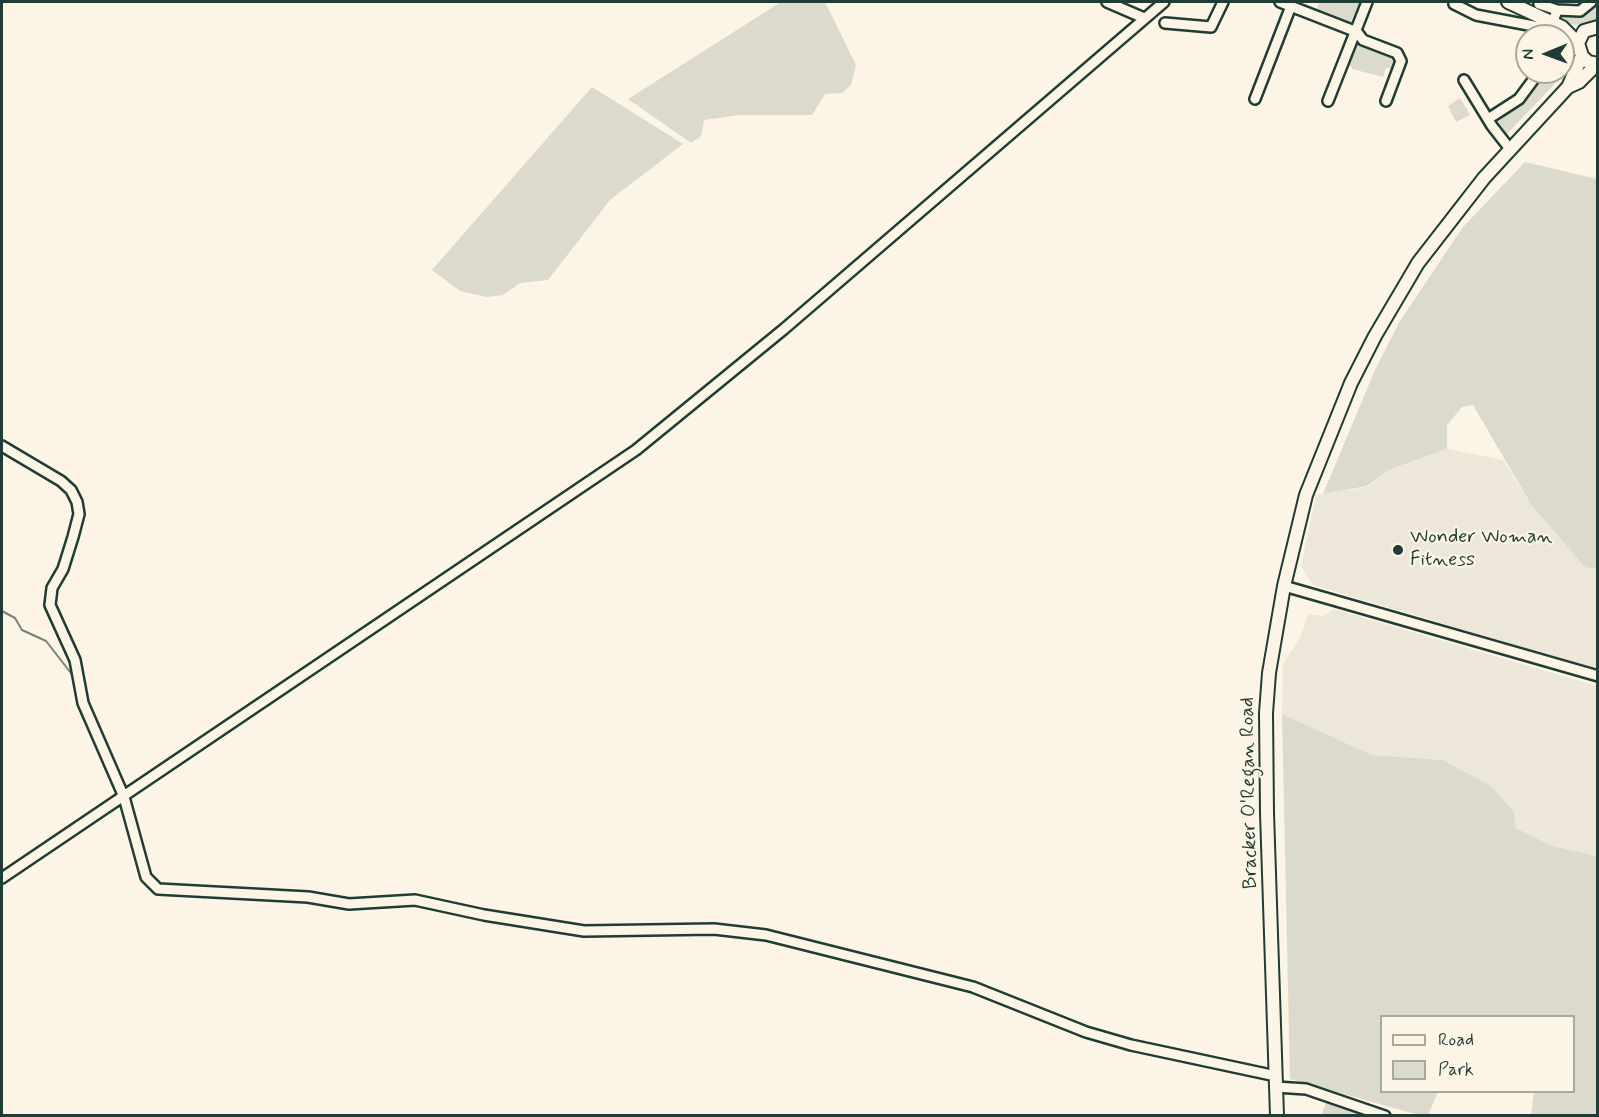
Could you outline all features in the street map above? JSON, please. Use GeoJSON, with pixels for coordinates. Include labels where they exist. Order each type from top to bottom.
{"type":"FeatureCollection","features":[{"type":"Feature","properties":{"kind":"main road"},"geometry":{"type":"LineString","coordinates":[[1508,2],[1557,20],[1581,37]]}},
{"type":"Feature","properties":{"kind":"main road"},"geometry":{"type":"LineString","coordinates":[[1581,37],[1598,27]]}},
{"type":"Feature","properties":{"kind":"main road"},"geometry":{"type":"LineString","coordinates":[[1581,37],[1582,56],[1588,62],[1597,64]]}},
{"type":"Feature","properties":{"kind":"main road","name":"Bracker O'Regan Road"},"geometry":{"type":"LineString","coordinates":[[1277,1116],[1265,748],[1269,673],[1284,586],[1301,515],[1318,461],[1351,383],[1375,336],[1438,236],[1510,149],[1568,87],[1582,56]]}},
{"type":"Feature","properties":{"kind":"main road","name":"Bracker O'Regan Road"},"geometry":{"type":"LineString","coordinates":[[1568,87],[1579,82],[1597,64]]}},
{"type":"Feature","properties":{"kind":"street"},"geometry":{"type":"LineString","coordinates":[[1107,2],[1144,18]]}},
{"type":"Feature","properties":{"kind":"street"},"geometry":{"type":"LineString","coordinates":[[2,878],[636,450],[791,323],[1164,2]]}},
{"type":"Feature","properties":{"kind":"street"},"geometry":{"type":"LineString","coordinates":[[1165,23],[1211,27],[1223,2]]}},
{"type":"Feature","properties":{"kind":"street"},"geometry":{"type":"LineString","coordinates":[[1281,2],[1357,32],[1363,40],[1397,53],[1401,61],[1386,100]]}},
{"type":"Feature","properties":{"kind":"street"},"geometry":{"type":"LineString","coordinates":[[1328,101],[1367,2]]}},
{"type":"Feature","properties":{"kind":"street"},"geometry":{"type":"LineString","coordinates":[[1539,4],[1557,20],[1580,11],[1591,2]]}},
{"type":"Feature","properties":{"kind":"street"},"geometry":{"type":"LineString","coordinates":[[1461,5],[1476,15],[1523,24]]}},
{"type":"Feature","properties":{"kind":"street"},"geometry":{"type":"LineString","coordinates":[[1255,99],[1291,6]]}},
{"type":"Feature","properties":{"kind":"street"},"geometry":{"type":"LineString","coordinates":[[1464,80],[1510,149]]}},
{"type":"Feature","properties":{"kind":"street"},"geometry":{"type":"LineString","coordinates":[[1488,119],[1519,99],[1530,84]]}},
{"type":"Feature","properties":{"kind":"street"},"geometry":{"type":"LineString","coordinates":[[2,446],[61,481],[71,489],[77,502],[79,514],[73,537],[49,598],[58,626],[75,660],[83,703],[124,796],[146,877],[158,889],[308,897],[349,904],[415,900],[484,915],[602,933],[714,929],[766,935],[973,987],[1086,1032],[1306,1089],[1385,1116]]}},
{"type":"Feature","properties":{"kind":"street"},"geometry":{"type":"LineString","coordinates":[[1284,586],[1598,676]]}},
{"type":"Feature","properties":{"kind":"shaded area"},"geometry":{"type":"Polygon","coordinates":[[[1448,449],[1503,460],[1532,506],[1585,566],[1597,569],[1597,669],[1313,585],[1308,578],[1301,566],[1316,495],[1367,487],[1391,469],[1448,449]]]}},
{"type":"Feature","properties":{"kind":"shaded area"},"geometry":{"type":"Polygon","coordinates":[[[1334,609],[1597,686],[1597,856],[1551,846],[1516,828],[1491,786],[1443,760],[1372,755],[1282,714],[1283,664],[1300,638],[1308,614],[1323,616],[1334,609]]]}},
{"type":"Feature","properties":{"kind":"green space"},"geometry":{"type":"Polygon","coordinates":[[[781,2],[825,2],[856,65],[851,85],[842,93],[825,94],[812,115],[739,115],[704,120],[701,136],[691,143],[628,99],[781,2]]]}},
{"type":"Feature","properties":{"kind":"green space"},"geometry":{"type":"Polygon","coordinates":[[[1320,2],[1360,2],[1350,24],[1316,10],[1320,2]]]}},
{"type":"Feature","properties":{"kind":"green space"},"geometry":{"type":"Polygon","coordinates":[[[1597,2],[1597,19],[1591,23],[1575,25],[1559,19],[1561,15],[1582,15],[1597,2]]]}},
{"type":"Feature","properties":{"kind":"green space"},"geometry":{"type":"Polygon","coordinates":[[[1360,44],[1392,56],[1394,68],[1386,68],[1383,77],[1352,69],[1346,65],[1354,45],[1360,44]]]}},
{"type":"Feature","properties":{"kind":"green space"},"geometry":{"type":"Polygon","coordinates":[[[1535,84],[1555,84],[1507,134],[1498,122],[1504,117],[1503,113],[1527,96],[1535,84]]]}},
{"type":"Feature","properties":{"kind":"green space"},"geometry":{"type":"Polygon","coordinates":[[[592,87],[683,144],[610,200],[548,280],[520,283],[503,295],[487,297],[460,291],[432,270],[592,87]]]}},
{"type":"Feature","properties":{"kind":"green space"},"geometry":{"type":"Polygon","coordinates":[[[1460,98],[1470,115],[1456,122],[1448,106],[1460,98]]]}},
{"type":"Feature","properties":{"kind":"green space"},"geometry":{"type":"Polygon","coordinates":[[[1525,162],[1597,179],[1597,569],[1585,567],[1532,506],[1473,405],[1462,407],[1447,425],[1447,449],[1391,469],[1367,486],[1323,494],[1375,370],[1400,321],[1463,227],[1525,162]]]}},
{"type":"Feature","properties":{"kind":"green space"},"geometry":{"type":"Polygon","coordinates":[[[1282,714],[1372,755],[1443,760],[1491,786],[1514,812],[1516,828],[1552,846],[1597,856],[1597,1115],[1531,1115],[1534,1093],[1575,1093],[1575,1015],[1380,1015],[1380,1093],[1438,1093],[1428,1115],[1419,1115],[1290,1079],[1282,714]]]}},
{"type":"Feature","properties":{"kind":"green space"},"geometry":{"type":"Polygon","coordinates":[[[1327,1100],[1369,1115],[1321,1116],[1327,1100]]]}},
{"type":"Feature","properties":{"kind":"waterway"},"geometry":{"type":"LineString","coordinates":[[2,611],[15,618],[22,630],[46,641],[74,677]]}},
{"type":"Feature","properties":{"kind":"place","name":"Wonder Woman Fitness"},"geometry":{"type":"Point","coordinates":[1398,550]}}]}
